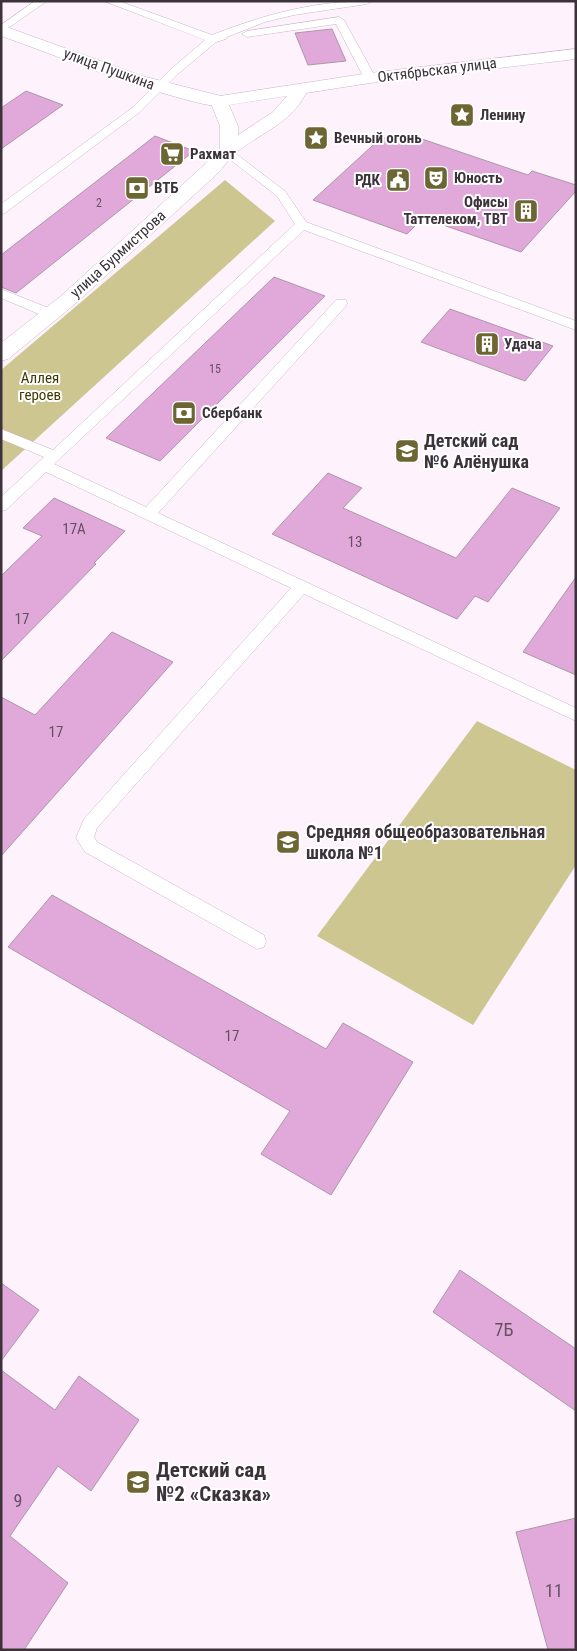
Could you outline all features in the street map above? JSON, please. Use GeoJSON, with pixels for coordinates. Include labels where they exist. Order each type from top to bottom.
{"type":"FeatureCollection","features":[{"type":"Feature","properties":{"kind":"street","name":"улица Пушкина"},"geometry":{"type":"LineString","coordinates":[[4,34],[159,88],[188,96],[219,101]]}},
{"type":"Feature","properties":{"kind":"street","name":"Октябрьская улица"},"geometry":{"type":"LineString","coordinates":[[219,101],[370,78],[576,54]]}},
{"type":"Feature","properties":{"kind":"street","name":"улица Бурмистрова"},"geometry":{"type":"LineString","coordinates":[[1,354],[51,314],[210,170],[228,151],[280,114],[295,99],[299,90]]}},
{"type":"Feature","properties":{"kind":"street"},"geometry":{"type":"LineString","coordinates":[[219,101],[229,126],[228,151]]}},
{"type":"Feature","properties":{"kind":"lane"},"geometry":{"type":"LineString","coordinates":[[4,34],[42,1]]}},
{"type":"Feature","properties":{"kind":"lane"},"geometry":{"type":"LineString","coordinates":[[109,1],[212,39],[339,20],[370,78]]}},
{"type":"Feature","properties":{"kind":"lane"},"geometry":{"type":"LineString","coordinates":[[1,210],[136,110],[174,72],[212,39],[262,20],[294,12],[367,1]]}},
{"type":"Feature","properties":{"kind":"lane"},"geometry":{"type":"LineString","coordinates":[[228,151],[281,194],[302,225],[576,326]]}},
{"type":"Feature","properties":{"kind":"lane"},"geometry":{"type":"LineString","coordinates":[[1,506],[302,225]]}},
{"type":"Feature","properties":{"kind":"lane"},"geometry":{"type":"LineString","coordinates":[[1,293],[51,314]]}},
{"type":"Feature","properties":{"kind":"lane"},"geometry":{"type":"LineString","coordinates":[[148,514],[340,303]]}},
{"type":"Feature","properties":{"kind":"lane"},"geometry":{"type":"LineString","coordinates":[[1,434],[148,514],[576,715]]}},
{"type":"Feature","properties":{"kind":"lane"},"geometry":{"type":"LineString","coordinates":[[257,941],[91,847],[85,838],[90,824],[302,586]]}},
{"type":"Feature","properties":{"kind":"green space","name":"Аллея героев"},"geometry":{"type":"Polygon","coordinates":[[[225,180],[275,221],[1,471],[1,370],[225,180]]]}},
{"type":"Feature","properties":{"kind":"green space"},"geometry":{"type":"Polygon","coordinates":[[[477,721],[576,770],[576,865],[473,1025],[317,936],[477,721]]]}},
{"type":"Feature","properties":{"kind":"building"},"geometry":{"type":"Polygon","coordinates":[[[332,29],[346,61],[308,65],[295,33],[332,29]]]}},
{"type":"Feature","properties":{"kind":"building"},"geometry":{"type":"Polygon","coordinates":[[[26,91],[63,105],[1,149],[1,108],[26,91]]]}},
{"type":"Feature","properties":{"kind":"building"},"geometry":{"type":"Polygon","coordinates":[[[155,136],[194,151],[16,293],[1,287],[1,255],[155,136]]]}},
{"type":"Feature","properties":{"kind":"building"},"geometry":{"type":"Polygon","coordinates":[[[382,137],[407,145],[416,137],[528,175],[532,171],[576,185],[576,191],[521,252],[423,218],[407,234],[313,200],[382,137]]]}},
{"type":"Feature","properties":{"kind":"building"},"geometry":{"type":"Polygon","coordinates":[[[274,277],[325,296],[160,461],[106,438],[274,277]]]}},
{"type":"Feature","properties":{"kind":"building","name":"Удача"},"geometry":{"type":"Polygon","coordinates":[[[450,309],[553,346],[525,381],[421,342],[450,309]]]}},
{"type":"Feature","properties":{"kind":"building"},"geometry":{"type":"Polygon","coordinates":[[[328,473],[362,488],[343,508],[456,558],[512,488],[560,508],[488,602],[475,596],[457,619],[272,534],[328,473]]]}},
{"type":"Feature","properties":{"kind":"building"},"geometry":{"type":"Polygon","coordinates":[[[54,498],[125,531],[94,563],[96,564],[1,661],[1,576],[42,536],[23,528],[54,498]]]}},
{"type":"Feature","properties":{"kind":"building"},"geometry":{"type":"Polygon","coordinates":[[[576,577],[576,675],[523,652],[576,577]]]}},
{"type":"Feature","properties":{"kind":"building"},"geometry":{"type":"Polygon","coordinates":[[[112,632],[173,662],[1,856],[1,697],[35,715],[112,632]]]}},
{"type":"Feature","properties":{"kind":"building"},"geometry":{"type":"Polygon","coordinates":[[[52,895],[326,1049],[343,1023],[413,1062],[331,1195],[261,1154],[290,1111],[8,947],[52,895]]]}},
{"type":"Feature","properties":{"kind":"building"},"geometry":{"type":"Polygon","coordinates":[[[460,1270],[576,1349],[576,1411],[433,1312],[460,1270]]]}},
{"type":"Feature","properties":{"kind":"building"},"geometry":{"type":"Polygon","coordinates":[[[1,1283],[39,1310],[1,1361],[1,1283]]]}},
{"type":"Feature","properties":{"kind":"building"},"geometry":{"type":"Polygon","coordinates":[[[1,1370],[55,1410],[79,1376],[139,1420],[91,1491],[58,1466],[10,1536],[68,1583],[24,1650],[1,1650],[1,1370]]]}},
{"type":"Feature","properties":{"kind":"building"},"geometry":{"type":"Polygon","coordinates":[[[576,1518],[576,1650],[548,1650],[516,1532],[576,1518]]]}},
{"type":"Feature","properties":{"kind":"place","name":"Ленину"},"geometry":{"type":"Point","coordinates":[462,115]}},
{"type":"Feature","properties":{"kind":"place","name":"Вечный огонь"},"geometry":{"type":"Point","coordinates":[316,138]}},
{"type":"Feature","properties":{"kind":"place","name":"Рахмат"},"geometry":{"type":"Point","coordinates":[172,154]}},
{"type":"Feature","properties":{"kind":"place","name":"Юность"},"geometry":{"type":"Point","coordinates":[436,178]}},
{"type":"Feature","properties":{"kind":"place","name":"РДК"},"geometry":{"type":"Point","coordinates":[398,180]}},
{"type":"Feature","properties":{"kind":"place","name":"ВТБ"},"geometry":{"type":"Point","coordinates":[137,188]}},
{"type":"Feature","properties":{"kind":"place","name":"Офисы Таттелеком, ТВТ"},"geometry":{"type":"Point","coordinates":[526,211]}},
{"type":"Feature","properties":{"kind":"place","name":"Удача"},"geometry":{"type":"Point","coordinates":[487,344]}},
{"type":"Feature","properties":{"kind":"place","name":"Сбербанк"},"geometry":{"type":"Point","coordinates":[184,413]}},
{"type":"Feature","properties":{"kind":"place","name":"Детский сад №6 Алёнушка"},"geometry":{"type":"Point","coordinates":[407,451]}},
{"type":"Feature","properties":{"kind":"place","name":"Средняя общеобразовательная школа №1"},"geometry":{"type":"Point","coordinates":[288,842]}},
{"type":"Feature","properties":{"kind":"place","name":"Детский сад №2 «Сказка»"},"geometry":{"type":"Point","coordinates":[138,1482]}}]}
